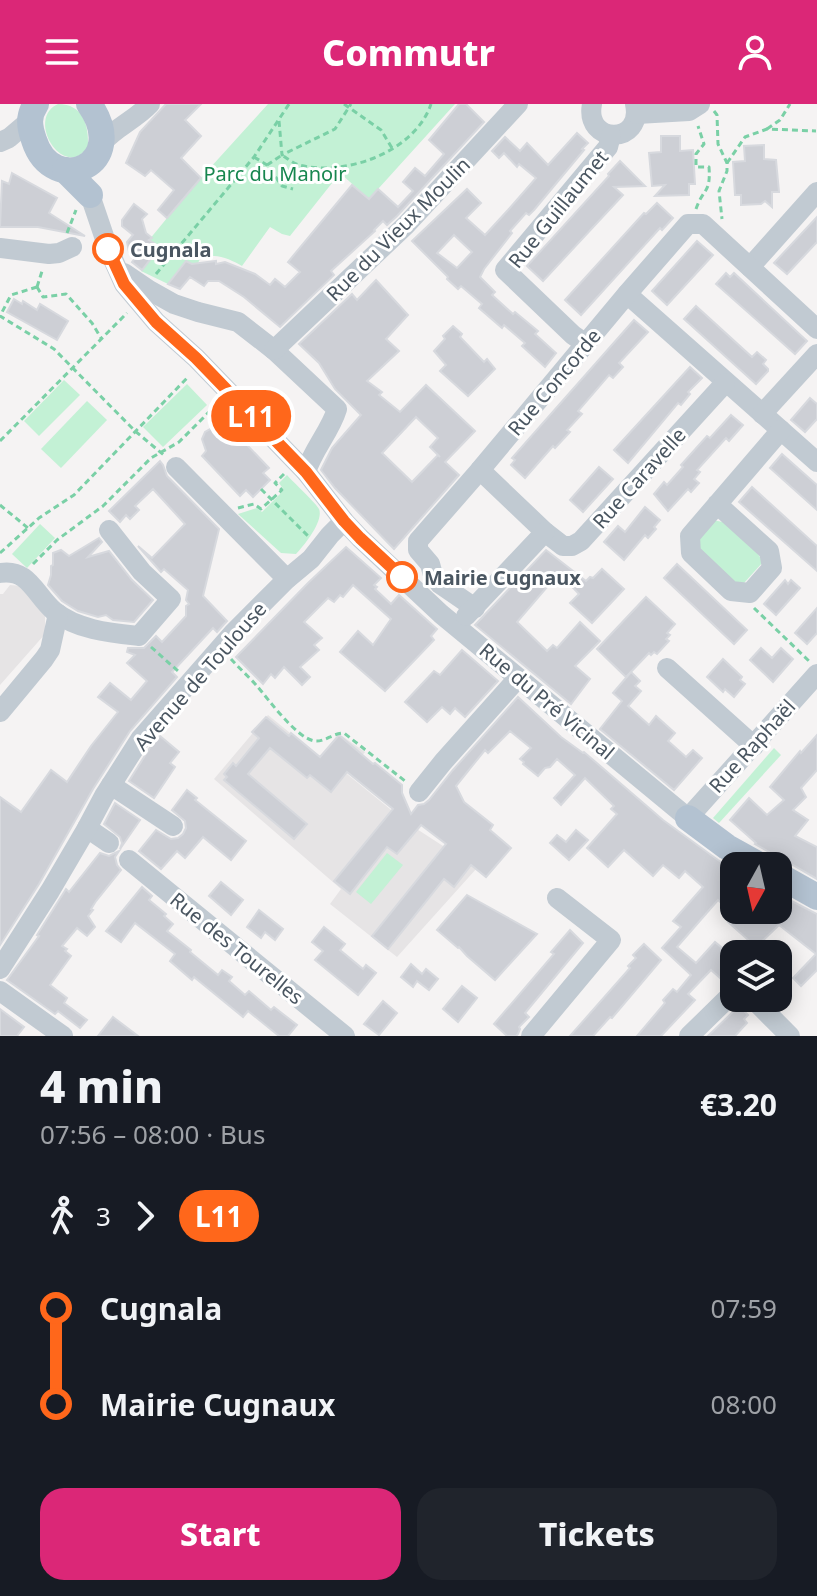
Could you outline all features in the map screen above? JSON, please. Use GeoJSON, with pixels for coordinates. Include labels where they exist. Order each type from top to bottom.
{"type":"FeatureCollection","features":[{"type":"Feature","properties":{"kind":"main road"},"geometry":{"type":"LineString","coordinates":[[85,198],[101,133],[92,107]]}},
{"type":"Feature","properties":{"kind":"main road"},"geometry":{"type":"LineString","coordinates":[[33,109],[38,152],[53,165],[65,170],[80,168],[98,152]]}},
{"type":"Feature","properties":{"kind":"main road"},"geometry":{"type":"LineString","coordinates":[[65,170],[85,198]]}},
{"type":"Feature","properties":{"kind":"main road","name":"Rue du Pré Vicinal"},"geometry":{"type":"LineString","coordinates":[[688,818],[736,852]]}},
{"type":"Feature","properties":{"kind":"main road"},"geometry":{"type":"LineString","coordinates":[[792,883],[817,897]]}},
{"type":"Feature","properties":{"kind":"street","name":"Rue du Vieux Moulin"},"geometry":{"type":"LineString","coordinates":[[274,350],[406,225],[518,104]]}},
{"type":"Feature","properties":{"kind":"street"},"geometry":{"type":"LineString","coordinates":[[592,104],[591,113],[597,128],[611,135],[631,128],[636,109],[674,113],[700,106]]}},
{"type":"Feature","properties":{"kind":"street"},"geometry":{"type":"LineString","coordinates":[[92,107],[115,114],[146,109]]}},
{"type":"Feature","properties":{"kind":"street"},"geometry":{"type":"LineString","coordinates":[[33,109],[4,140],[38,152]]}},
{"type":"Feature","properties":{"kind":"street"},"geometry":{"type":"LineString","coordinates":[[98,152],[113,131],[146,109]]}},
{"type":"Feature","properties":{"kind":"street","name":"Rue Guillaumet"},"geometry":{"type":"LineString","coordinates":[[586,344],[505,270],[608,147],[611,135]]}},
{"type":"Feature","properties":{"kind":"street"},"geometry":{"type":"LineString","coordinates":[[750,267],[817,192]]}},
{"type":"Feature","properties":{"kind":"street","name":"Rue du Pré Vicinal"},"geometry":{"type":"LineString","coordinates":[[85,198],[124,284],[156,322],[196,358],[301,467],[337,528],[385,562],[456,626],[688,818]]}},
{"type":"Feature","properties":{"kind":"street","name":"Rue Concorde"},"geometry":{"type":"LineString","coordinates":[[475,608],[440,584],[430,564],[418,550],[418,541],[688,224],[703,224],[817,329]]}},
{"type":"Feature","properties":{"kind":"street"},"geometry":{"type":"LineString","coordinates":[[0,248],[49,254],[72,247]]}},
{"type":"Feature","properties":{"kind":"street"},"geometry":{"type":"LineString","coordinates":[[116,267],[174,304],[238,322],[274,350],[337,409],[334,420],[310,459],[301,467]]}},
{"type":"Feature","properties":{"kind":"street"},"geometry":{"type":"LineString","coordinates":[[627,294],[817,462]]}},
{"type":"Feature","properties":{"kind":"street"},"geometry":{"type":"LineString","coordinates":[[762,414],[817,354]]}},
{"type":"Feature","properties":{"kind":"street","name":"Rue Caravelle"},"geometry":{"type":"LineString","coordinates":[[545,532],[563,546],[572,546],[581,541],[725,383]]}},
{"type":"Feature","properties":{"kind":"street"},"geometry":{"type":"LineString","coordinates":[[717,504],[769,551],[772,568],[750,593],[731,591],[691,553],[690,536],[717,504],[781,430]]}},
{"type":"Feature","properties":{"kind":"street"},"geometry":{"type":"LineString","coordinates":[[168,460],[287,579]]}},
{"type":"Feature","properties":{"kind":"street"},"geometry":{"type":"LineString","coordinates":[[456,626],[545,532],[480,470]]}},
{"type":"Feature","properties":{"kind":"street","name":"Avenue de Toulouse"},"geometry":{"type":"LineString","coordinates":[[0,969],[141,738],[219,648],[311,559],[337,528]]}},
{"type":"Feature","properties":{"kind":"street"},"geometry":{"type":"LineString","coordinates":[[0,573],[24,576],[44,602],[58,614],[95,630],[139,636],[171,599],[142,572],[109,530]]}},
{"type":"Feature","properties":{"kind":"street"},"geometry":{"type":"LineString","coordinates":[[0,712],[50,650],[58,614]]}},
{"type":"Feature","properties":{"kind":"street"},"geometry":{"type":"LineString","coordinates":[[667,668],[754,746]]}},
{"type":"Feature","properties":{"kind":"street","name":"Rue Raphaël"},"geometry":{"type":"LineString","coordinates":[[688,818],[817,672]]}},
{"type":"Feature","properties":{"kind":"street"},"geometry":{"type":"LineString","coordinates":[[419,792],[518,678]]}},
{"type":"Feature","properties":{"kind":"street"},"geometry":{"type":"LineString","coordinates":[[111,785],[173,826]]}},
{"type":"Feature","properties":{"kind":"street"},"geometry":{"type":"LineString","coordinates":[[87,828],[109,843]]}},
{"type":"Feature","properties":{"kind":"street","name":"Rue des Tourelles"},"geometry":{"type":"LineString","coordinates":[[129,860],[345,1036]]}},
{"type":"Feature","properties":{"kind":"street"},"geometry":{"type":"LineString","coordinates":[[531,1036],[611,940],[557,898]]}},
{"type":"Feature","properties":{"kind":"street"},"geometry":{"type":"LineString","coordinates":[[0,991],[63,1036]]}},
{"type":"Feature","properties":{"kind":"street"},"geometry":{"type":"LineString","coordinates":[[689,1036],[720,1006]]}},
{"type":"Feature","properties":{"kind":"street"},"geometry":{"type":"LineString","coordinates":[[766,1012],[790,1036]]}},
{"type":"Feature","properties":{"kind":"path"},"geometry":{"type":"LineString","coordinates":[[149,290],[154,276],[254,157],[289,104]]}},
{"type":"Feature","properties":{"kind":"path"},"geometry":{"type":"LineString","coordinates":[[344,104],[381,130],[392,148]]}},
{"type":"Feature","properties":{"kind":"path"},"geometry":{"type":"LineString","coordinates":[[282,155],[296,164],[317,167],[367,161],[409,137],[420,125],[431,104]]}},
{"type":"Feature","properties":{"kind":"path"},"geometry":{"type":"LineString","coordinates":[[727,163],[745,137],[767,129],[780,120],[790,104]]}},
{"type":"Feature","properties":{"kind":"path"},"geometry":{"type":"LineString","coordinates":[[267,165],[335,129],[350,106]]}},
{"type":"Feature","properties":{"kind":"path"},"geometry":{"type":"LineString","coordinates":[[700,106],[717,115],[718,144],[727,163],[719,191],[724,243]]}},
{"type":"Feature","properties":{"kind":"path"},"geometry":{"type":"LineString","coordinates":[[695,213],[698,202],[710,185],[709,167],[696,167],[696,154],[704,144],[700,106]]}},
{"type":"Feature","properties":{"kind":"path"},"geometry":{"type":"LineString","coordinates":[[279,121],[282,155]]}},
{"type":"Feature","properties":{"kind":"path"},"geometry":{"type":"LineString","coordinates":[[767,129],[816,131]]}},
{"type":"Feature","properties":{"kind":"path"},"geometry":{"type":"LineString","coordinates":[[254,157],[267,165],[282,186],[293,189]]}},
{"type":"Feature","properties":{"kind":"path"},"geometry":{"type":"LineString","coordinates":[[49,254],[65,237],[85,198]]}},
{"type":"Feature","properties":{"kind":"path"},"geometry":{"type":"LineString","coordinates":[[101,338],[66,294],[43,297],[37,287],[11,295],[0,316],[54,349],[168,460]]}},
{"type":"Feature","properties":{"kind":"path"},"geometry":{"type":"LineString","coordinates":[[0,441],[129,310]]}},
{"type":"Feature","properties":{"kind":"path"},"geometry":{"type":"LineString","coordinates":[[0,553],[39,518],[74,495],[188,377]]}},
{"type":"Feature","properties":{"kind":"path"},"geometry":{"type":"LineString","coordinates":[[168,460],[179,442],[228,393]]}},
{"type":"Feature","properties":{"kind":"path"},"geometry":{"type":"LineString","coordinates":[[24,576],[57,540],[103,506],[151,458],[168,460]]}},
{"type":"Feature","properties":{"kind":"path"},"geometry":{"type":"LineString","coordinates":[[229,522],[235,509],[254,504],[261,509],[282,490],[275,483],[301,467]]}},
{"type":"Feature","properties":{"kind":"path"},"geometry":{"type":"LineString","coordinates":[[261,489],[310,539],[320,524],[337,528]]}},
{"type":"Feature","properties":{"kind":"path"},"geometry":{"type":"LineString","coordinates":[[0,505],[28,528]]}},
{"type":"Feature","properties":{"kind":"path"},"geometry":{"type":"LineString","coordinates":[[738,592],[817,672]]}},
{"type":"Feature","properties":{"kind":"path"},"geometry":{"type":"LineString","coordinates":[[139,636],[190,681]]}},
{"type":"Feature","properties":{"kind":"path"},"geometry":{"type":"LineString","coordinates":[[219,648],[259,688],[276,711],[310,741],[320,742],[339,732],[344,733],[419,792]]}},
{"type":"Feature","properties":{"kind":"shaded area"},"geometry":{"type":"Polygon","coordinates":[[[10,585],[21,586],[45,609],[45,634],[0,685],[0,594],[10,585]]]}},
{"type":"Feature","properties":{"kind":"shaded area"},"geometry":{"type":"Polygon","coordinates":[[[268,715],[322,759],[342,736],[365,752],[347,774],[406,822],[477,868],[397,957],[330,904],[341,889],[214,779],[268,715]]]}},
{"type":"Feature","properties":{"kind":"green space"},"geometry":{"type":"Polygon","coordinates":[[[58,104],[79,112],[86,124],[88,147],[78,156],[61,154],[48,139],[46,119],[50,110],[58,104]]]}},
{"type":"Feature","properties":{"kind":"green space","name":"Parc du Manoir"},"geometry":{"type":"Polygon","coordinates":[[[268,104],[455,104],[369,199],[340,173],[290,236],[270,227],[242,266],[216,256],[200,259],[196,267],[186,261],[168,284],[141,271],[160,247],[149,240],[268,104]]]}},
{"type":"Feature","properties":{"kind":"green space"},"geometry":{"type":"Polygon","coordinates":[[[64,380],[80,395],[39,436],[24,421],[64,380]]]}},
{"type":"Feature","properties":{"kind":"green space"},"geometry":{"type":"Polygon","coordinates":[[[187,384],[207,405],[163,447],[143,427],[187,384]]]}},
{"type":"Feature","properties":{"kind":"green space"},"geometry":{"type":"Polygon","coordinates":[[[87,401],[107,420],[61,468],[41,449],[87,401]]]}},
{"type":"Feature","properties":{"kind":"green space"},"geometry":{"type":"Polygon","coordinates":[[[287,475],[317,506],[320,514],[312,533],[296,554],[281,553],[238,514],[257,508],[262,512],[284,490],[279,483],[287,475]]]}},
{"type":"Feature","properties":{"kind":"green space"},"geometry":{"type":"Polygon","coordinates":[[[712,520],[723,522],[763,562],[744,583],[735,582],[698,549],[696,537],[712,520]]]}},
{"type":"Feature","properties":{"kind":"green space"},"geometry":{"type":"Polygon","coordinates":[[[40,524],[55,538],[27,568],[12,554],[40,524]]]}},
{"type":"Feature","properties":{"kind":"green space"},"geometry":{"type":"Polygon","coordinates":[[[774,748],[781,755],[719,823],[713,818],[774,748]]]}},
{"type":"Feature","properties":{"kind":"green space"},"geometry":{"type":"Polygon","coordinates":[[[387,853],[403,865],[371,904],[356,892],[387,853]]]}},
{"type":"Feature","properties":{"kind":"building"},"geometry":{"type":"Polygon","coordinates":[[[166,104],[201,104],[185,120],[201,136],[181,158],[201,178],[167,218],[158,210],[174,190],[151,170],[145,176],[126,163],[140,132],[166,104]]]}},
{"type":"Feature","properties":{"kind":"building"},"geometry":{"type":"Polygon","coordinates":[[[459,104],[466,104],[484,122],[397,216],[387,225],[383,221],[331,271],[334,275],[280,327],[219,281],[208,281],[204,286],[190,277],[180,289],[168,284],[186,261],[192,264],[216,261],[216,264],[225,262],[255,274],[270,285],[275,279],[285,287],[300,272],[288,262],[352,185],[369,199],[378,189],[398,207],[413,191],[403,182],[415,168],[425,176],[444,154],[429,140],[459,104]]]}},
{"type":"Feature","properties":{"kind":"building"},"geometry":{"type":"Polygon","coordinates":[[[577,133],[588,143],[534,210],[529,215],[526,213],[510,231],[512,233],[480,277],[495,292],[492,295],[538,331],[535,334],[556,353],[545,367],[522,346],[525,343],[479,308],[482,304],[461,286],[458,289],[412,241],[467,189],[481,203],[466,218],[485,235],[508,210],[536,178],[519,164],[517,167],[504,153],[499,158],[492,151],[505,137],[520,151],[527,143],[548,165],[577,133]],[[454,235],[437,253],[457,268],[472,252],[454,235]]]}},
{"type":"Feature","properties":{"kind":"building"},"geometry":{"type":"Polygon","coordinates":[[[661,136],[680,136],[680,151],[693,150],[695,184],[689,184],[689,195],[655,196],[665,185],[652,186],[649,153],[661,152],[661,136]]]}},
{"type":"Feature","properties":{"kind":"building"},"geometry":{"type":"Polygon","coordinates":[[[764,145],[764,159],[776,160],[779,192],[772,192],[772,207],[765,201],[741,205],[741,195],[735,195],[733,162],[745,161],[744,146],[764,145]]]}},
{"type":"Feature","properties":{"kind":"building"},"geometry":{"type":"Polygon","coordinates":[[[620,161],[645,186],[614,187],[623,195],[543,281],[527,266],[620,161]]]}},
{"type":"Feature","properties":{"kind":"building"},"geometry":{"type":"Polygon","coordinates":[[[12,173],[57,198],[49,213],[85,236],[38,227],[0,227],[2,181],[9,184],[12,173]]]}},
{"type":"Feature","properties":{"kind":"building"},"geometry":{"type":"Polygon","coordinates":[[[657,203],[673,218],[662,230],[660,228],[581,315],[565,300],[644,213],[657,203]]]}},
{"type":"Feature","properties":{"kind":"building"},"geometry":{"type":"Polygon","coordinates":[[[134,204],[147,214],[142,219],[146,233],[152,238],[149,240],[160,247],[142,270],[132,262],[136,257],[129,252],[127,242],[133,235],[122,226],[122,220],[134,204]]]}},
{"type":"Feature","properties":{"kind":"building"},"geometry":{"type":"Polygon","coordinates":[[[817,217],[817,242],[787,274],[774,263],[817,217]]]}},
{"type":"Feature","properties":{"kind":"building"},"geometry":{"type":"Polygon","coordinates":[[[697,241],[713,255],[667,305],[652,291],[697,241]]]}},
{"type":"Feature","properties":{"kind":"building"},"geometry":{"type":"Polygon","coordinates":[[[726,273],[730,277],[734,273],[807,341],[795,354],[716,284],[726,273]]]}},
{"type":"Feature","properties":{"kind":"building"},"geometry":{"type":"Polygon","coordinates":[[[376,280],[408,315],[386,339],[399,351],[367,381],[382,392],[379,395],[400,412],[426,385],[475,431],[445,462],[459,475],[394,549],[321,470],[332,448],[361,415],[335,389],[319,363],[299,344],[352,294],[357,300],[376,280]],[[416,417],[382,453],[412,482],[438,455],[430,447],[438,438],[416,417]]]}},
{"type":"Feature","properties":{"kind":"building"},"geometry":{"type":"Polygon","coordinates":[[[14,299],[37,310],[40,304],[68,321],[57,340],[7,312],[14,299]]]}},
{"type":"Feature","properties":{"kind":"building"},"geometry":{"type":"Polygon","coordinates":[[[696,306],[752,357],[757,352],[766,360],[763,364],[768,371],[756,384],[684,319],[696,306]]]}},
{"type":"Feature","properties":{"kind":"building"},"geometry":{"type":"Polygon","coordinates":[[[634,320],[648,332],[619,363],[623,367],[613,378],[609,375],[578,411],[582,414],[567,430],[570,432],[525,478],[511,465],[515,460],[512,458],[634,320]]]}},
{"type":"Feature","properties":{"kind":"building"},"geometry":{"type":"Polygon","coordinates":[[[453,326],[484,362],[487,359],[495,369],[468,396],[440,371],[446,365],[434,351],[453,326]]]}},
{"type":"Feature","properties":{"kind":"building"},"geometry":{"type":"Polygon","coordinates":[[[690,367],[702,378],[628,463],[614,450],[690,367]]]}},
{"type":"Feature","properties":{"kind":"building"},"geometry":{"type":"Polygon","coordinates":[[[810,398],[817,404],[817,419],[805,432],[791,420],[810,398]]]}},
{"type":"Feature","properties":{"kind":"building"},"geometry":{"type":"Polygon","coordinates":[[[731,415],[743,425],[729,441],[726,438],[697,470],[700,472],[694,479],[699,483],[691,492],[688,489],[668,511],[654,494],[664,482],[667,485],[707,436],[710,438],[731,415]]]}},
{"type":"Feature","properties":{"kind":"building"},"geometry":{"type":"Polygon","coordinates":[[[214,427],[225,433],[230,427],[269,468],[263,473],[270,480],[253,497],[246,490],[240,496],[202,456],[206,451],[202,439],[205,432],[214,427]]]}},
{"type":"Feature","properties":{"kind":"building"},"geometry":{"type":"Polygon","coordinates":[[[782,454],[817,485],[817,510],[770,468],[782,454]]]}},
{"type":"Feature","properties":{"kind":"building"},"geometry":{"type":"Polygon","coordinates":[[[160,461],[167,476],[219,529],[203,596],[227,621],[217,632],[213,628],[172,672],[177,677],[130,731],[0,945],[0,797],[21,812],[51,770],[67,782],[118,712],[98,697],[110,683],[131,700],[147,681],[127,663],[135,655],[127,652],[128,648],[144,648],[156,636],[162,642],[186,616],[188,590],[164,569],[161,572],[138,546],[152,558],[185,524],[153,489],[135,506],[139,510],[130,519],[126,515],[120,522],[109,511],[160,461]]]}},
{"type":"Feature","properties":{"kind":"building"},"geometry":{"type":"Polygon","coordinates":[[[599,467],[613,479],[583,512],[570,500],[599,467]]]}},
{"type":"Feature","properties":{"kind":"building"},"geometry":{"type":"Polygon","coordinates":[[[752,487],[817,546],[817,571],[739,502],[752,487]]]}},
{"type":"Feature","properties":{"kind":"building"},"geometry":{"type":"Polygon","coordinates":[[[645,507],[660,520],[648,538],[645,535],[624,560],[604,542],[618,526],[625,532],[645,507]]]}},
{"type":"Feature","properties":{"kind":"building"},"geometry":{"type":"Polygon","coordinates":[[[99,538],[102,542],[88,557],[109,551],[153,600],[134,622],[78,611],[62,601],[48,585],[53,553],[61,550],[69,556],[99,538]]]}},
{"type":"Feature","properties":{"kind":"building"},"geometry":{"type":"Polygon","coordinates":[[[346,547],[381,578],[374,585],[377,587],[375,589],[391,604],[399,595],[437,629],[431,636],[434,640],[385,691],[340,652],[358,631],[373,645],[391,619],[353,585],[334,602],[328,598],[304,622],[322,638],[314,645],[319,650],[300,667],[310,677],[302,685],[284,667],[275,678],[271,674],[263,684],[236,657],[346,547]]]}},
{"type":"Feature","properties":{"kind":"building"},"geometry":{"type":"Polygon","coordinates":[[[546,550],[586,581],[602,569],[624,589],[592,623],[570,603],[579,594],[559,573],[517,622],[547,651],[553,645],[557,648],[580,622],[600,641],[575,666],[590,679],[571,704],[475,625],[546,550]]]}},
{"type":"Feature","properties":{"kind":"building"},"geometry":{"type":"Polygon","coordinates":[[[677,564],[747,630],[734,644],[664,578],[677,564]]]}},
{"type":"Feature","properties":{"kind":"building"},"geometry":{"type":"Polygon","coordinates":[[[785,580],[788,584],[791,580],[800,588],[776,615],[764,604],[785,580]]]}},
{"type":"Feature","properties":{"kind":"building"},"geometry":{"type":"Polygon","coordinates":[[[646,597],[675,624],[667,633],[670,635],[666,639],[669,641],[657,654],[649,653],[626,677],[597,649],[646,597]]]}},
{"type":"Feature","properties":{"kind":"building"},"geometry":{"type":"Polygon","coordinates":[[[817,608],[817,633],[807,644],[795,633],[817,608]]]}},
{"type":"Feature","properties":{"kind":"building"},"geometry":{"type":"Polygon","coordinates":[[[761,648],[772,658],[781,648],[793,659],[773,682],[750,660],[761,648]]]}},
{"type":"Feature","properties":{"kind":"building"},"geometry":{"type":"Polygon","coordinates":[[[462,650],[498,681],[465,717],[455,708],[450,714],[442,707],[427,722],[405,702],[434,671],[440,675],[462,650]]]}},
{"type":"Feature","properties":{"kind":"building"},"geometry":{"type":"Polygon","coordinates":[[[723,659],[745,684],[734,697],[725,689],[723,692],[707,677],[723,659]]]}},
{"type":"Feature","properties":{"kind":"building"},"geometry":{"type":"Polygon","coordinates":[[[631,672],[640,681],[635,686],[641,691],[628,706],[649,725],[656,716],[675,733],[668,741],[686,757],[693,750],[702,758],[674,790],[600,729],[622,701],[613,693],[631,672]]]}},
{"type":"Feature","properties":{"kind":"building"},"geometry":{"type":"Polygon","coordinates":[[[518,697],[561,737],[584,752],[663,820],[720,861],[720,902],[718,900],[677,947],[696,963],[715,942],[720,946],[720,978],[711,970],[688,994],[695,1000],[661,1036],[637,1036],[665,1003],[663,1000],[673,989],[677,992],[691,975],[662,948],[681,927],[673,921],[703,887],[685,871],[679,878],[663,865],[653,876],[624,850],[608,867],[587,848],[617,814],[611,809],[614,806],[585,778],[561,805],[554,798],[575,775],[557,759],[538,776],[520,759],[531,748],[510,731],[488,753],[485,750],[456,786],[464,802],[493,825],[490,830],[511,848],[486,877],[471,865],[454,887],[444,879],[388,949],[372,936],[446,844],[421,825],[397,854],[387,847],[350,894],[334,881],[393,809],[347,772],[331,792],[310,775],[307,778],[270,748],[248,774],[307,824],[294,839],[224,780],[227,777],[224,774],[233,763],[236,766],[259,738],[252,732],[266,717],[320,757],[339,735],[402,785],[411,814],[418,805],[429,800],[518,697]]]}},
{"type":"Feature","properties":{"kind":"building"},"geometry":{"type":"Polygon","coordinates":[[[817,735],[817,770],[801,788],[806,797],[793,810],[808,820],[795,836],[817,847],[817,879],[792,864],[792,852],[769,852],[755,844],[730,820],[749,798],[767,815],[784,800],[770,787],[817,735]]]}},
{"type":"Feature","properties":{"kind":"building"},"geometry":{"type":"Polygon","coordinates":[[[160,736],[179,752],[170,763],[175,767],[154,798],[129,781],[160,736]]]}},
{"type":"Feature","properties":{"kind":"building"},"geometry":{"type":"Polygon","coordinates":[[[187,790],[246,841],[231,860],[203,837],[185,858],[177,851],[161,869],[139,851],[156,830],[171,839],[183,834],[185,821],[172,810],[187,790]]]}},
{"type":"Feature","properties":{"kind":"building"},"geometry":{"type":"Polygon","coordinates":[[[115,803],[140,820],[120,849],[120,837],[104,824],[115,803]]]}},
{"type":"Feature","properties":{"kind":"building"},"geometry":{"type":"Polygon","coordinates":[[[576,830],[588,840],[569,860],[550,843],[557,835],[566,842],[576,830]]]}},
{"type":"Feature","properties":{"kind":"building"},"geometry":{"type":"Polygon","coordinates":[[[119,851],[115,857],[121,870],[88,916],[95,927],[87,936],[77,928],[62,946],[71,956],[50,985],[67,998],[64,1003],[87,1020],[80,1028],[7,980],[39,936],[66,889],[69,892],[100,853],[109,856],[119,851]]]}},
{"type":"Feature","properties":{"kind":"building"},"geometry":{"type":"Polygon","coordinates":[[[221,882],[243,900],[231,915],[209,896],[221,882]]]}},
{"type":"Feature","properties":{"kind":"building"},"geometry":{"type":"Polygon","coordinates":[[[142,887],[152,896],[149,900],[173,924],[167,931],[190,952],[218,975],[222,970],[232,977],[229,981],[245,995],[249,991],[271,1010],[274,1007],[297,1025],[288,1036],[279,1036],[248,1011],[243,1017],[194,977],[192,980],[170,961],[175,954],[135,923],[121,942],[106,931],[142,887]]]}},
{"type":"Feature","properties":{"kind":"building"},"geometry":{"type":"Polygon","coordinates":[[[467,895],[537,934],[495,980],[437,930],[467,895]]]}},
{"type":"Feature","properties":{"kind":"building"},"geometry":{"type":"Polygon","coordinates":[[[792,901],[817,914],[817,970],[801,986],[793,978],[816,954],[779,925],[763,940],[748,940],[730,924],[792,924],[792,901]]]}},
{"type":"Feature","properties":{"kind":"building"},"geometry":{"type":"Polygon","coordinates":[[[259,910],[283,929],[275,940],[265,932],[261,938],[247,927],[259,910]]]}},
{"type":"Feature","properties":{"kind":"building"},"geometry":{"type":"Polygon","coordinates":[[[324,927],[345,944],[340,950],[363,969],[366,965],[376,973],[358,995],[315,960],[323,951],[312,942],[324,927]]]}},
{"type":"Feature","properties":{"kind":"building"},"geometry":{"type":"Polygon","coordinates":[[[570,930],[583,943],[525,1013],[529,1017],[519,1027],[518,1034],[507,1036],[494,1024],[554,954],[551,952],[570,930]]]}},
{"type":"Feature","properties":{"kind":"building"},"geometry":{"type":"Polygon","coordinates":[[[644,944],[661,960],[593,1036],[570,1036],[630,968],[628,966],[636,958],[633,955],[644,944]]]}},
{"type":"Feature","properties":{"kind":"building"},"geometry":{"type":"Polygon","coordinates":[[[411,964],[422,974],[426,969],[438,979],[429,990],[417,981],[413,987],[401,977],[411,964]]]}},
{"type":"Feature","properties":{"kind":"building"},"geometry":{"type":"Polygon","coordinates":[[[462,986],[477,998],[458,1022],[443,1009],[462,986]]]}},
{"type":"Feature","properties":{"kind":"building"},"geometry":{"type":"Polygon","coordinates":[[[383,1001],[397,1013],[379,1035],[364,1024],[383,1001]]]}},
{"type":"Feature","properties":{"kind":"building"},"geometry":{"type":"Polygon","coordinates":[[[0,1009],[24,1027],[17,1036],[0,1036],[0,1009]]]}},
{"type":"Feature","properties":{"kind":"building"},"geometry":{"type":"Polygon","coordinates":[[[733,1012],[748,1015],[744,1019],[747,1023],[735,1036],[708,1036],[733,1012]]]}},
{"type":"Feature","properties":{"kind":"building"},"geometry":{"type":"Polygon","coordinates":[[[113,1017],[138,1036],[98,1036],[113,1017]]]}},
{"type":"Feature","properties":{"kind":"bus line","name":"L11"},"geometry":{"type":"LineString","coordinates":[[108,249],[124,284],[156,322],[196,358],[306,472],[344,521],[402,577]]}},
{"type":"Feature","properties":{"kind":"place","name":"Cugnala"},"geometry":{"type":"Point","coordinates":[108,249]}},
{"type":"Feature","properties":{"kind":"place","name":"Mairie Cugnaux"},"geometry":{"type":"Point","coordinates":[402,577]}}]}
